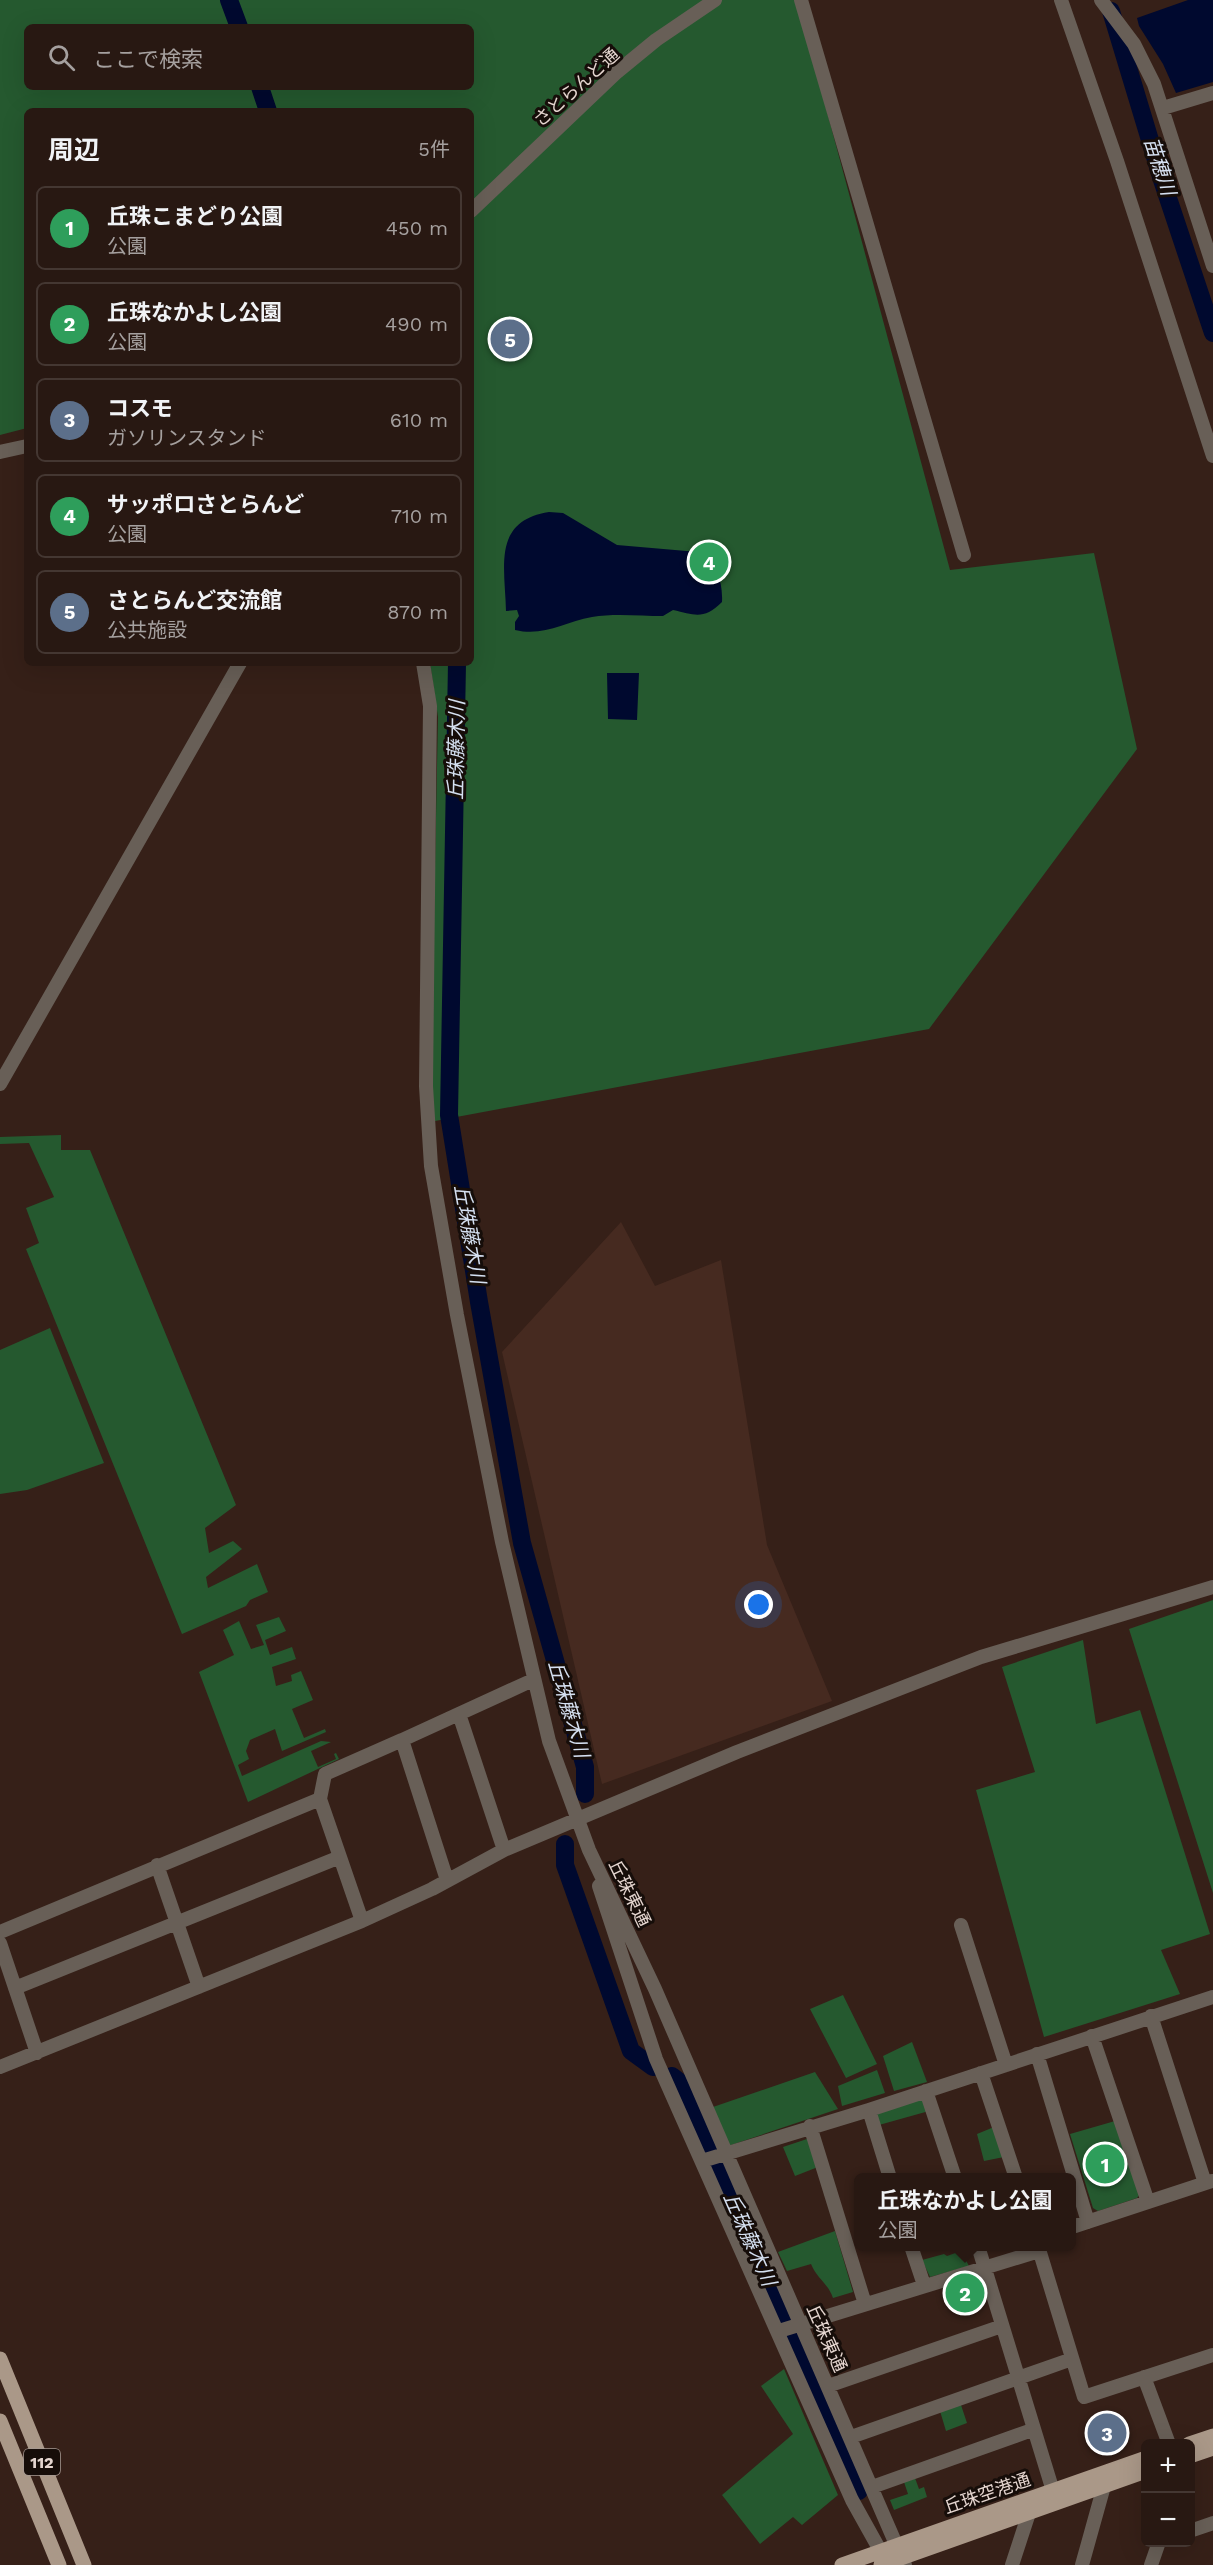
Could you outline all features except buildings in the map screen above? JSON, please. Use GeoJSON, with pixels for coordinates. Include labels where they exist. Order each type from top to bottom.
{"type":"FeatureCollection","features":[{"type":"Feature","properties":{"kind":"main road","name":"112"},"geometry":{"type":"LineString","coordinates":[[0,2359],[84,2565]]}},
{"type":"Feature","properties":{"kind":"main road","name":"112"},"geometry":{"type":"LineString","coordinates":[[0,2421],[59,2565]]}},
{"type":"Feature","properties":{"kind":"main road"},"geometry":{"type":"LineString","coordinates":[[1195,2442],[1213,2436]]}},
{"type":"Feature","properties":{"kind":"main road"},"geometry":{"type":"LineString","coordinates":[[1195,2455],[1213,2448]]}},
{"type":"Feature","properties":{"kind":"main road","name":"丘珠空港通"},"geometry":{"type":"LineString","coordinates":[[842,2565],[891,2559],[1029,2513],[1141,2460]]}},
{"type":"Feature","properties":{"kind":"main road","name":"丘珠空港通"},"geometry":{"type":"LineString","coordinates":[[891,2559],[1053,2491],[1141,2472]]}},
{"type":"Feature","properties":{"kind":"street","name":"さとらんど通"},"geometry":{"type":"LineString","coordinates":[[474,208],[617,72],[656,40],[715,0]]}},
{"type":"Feature","properties":{"kind":"street"},"geometry":{"type":"LineString","coordinates":[[801,0],[964,555]]}},
{"type":"Feature","properties":{"kind":"street"},"geometry":{"type":"LineString","coordinates":[[1061,0],[1117,161],[1213,456]]}},
{"type":"Feature","properties":{"kind":"street"},"geometry":{"type":"LineString","coordinates":[[1101,0],[1144,61],[1163,108],[1213,266]]}},
{"type":"Feature","properties":{"kind":"street"},"geometry":{"type":"LineString","coordinates":[[1163,108],[1213,93]]}},
{"type":"Feature","properties":{"kind":"street"},"geometry":{"type":"LineString","coordinates":[[0,452],[24,447]]}},
{"type":"Feature","properties":{"kind":"street"},"geometry":{"type":"LineString","coordinates":[[0,1084],[238,666]]}},
{"type":"Feature","properties":{"kind":"street"},"geometry":{"type":"LineString","coordinates":[[423,666],[430,706],[426,1086],[428,1139],[457,1315],[533,1680],[549,1741],[589,1850]]}},
{"type":"Feature","properties":{"kind":"street"},"geometry":{"type":"LineString","coordinates":[[0,2067],[363,1921],[504,1850],[576,1819],[981,1657],[1213,1587]]}},
{"type":"Feature","properties":{"kind":"street"},"geometry":{"type":"LineString","coordinates":[[363,1921],[320,1799],[326,1774],[533,1680]]}},
{"type":"Feature","properties":{"kind":"street"},"geometry":{"type":"LineString","coordinates":[[459,1714],[504,1850]]}},
{"type":"Feature","properties":{"kind":"street"},"geometry":{"type":"LineString","coordinates":[[402,1740],[447,1880]]}},
{"type":"Feature","properties":{"kind":"street"},"geometry":{"type":"LineString","coordinates":[[0,1932],[320,1799]]}},
{"type":"Feature","properties":{"kind":"street","name":"丘珠東通"},"geometry":{"type":"LineString","coordinates":[[589,1850],[656,2059],[779,2331],[852,2500],[891,2559]]}},
{"type":"Feature","properties":{"kind":"street","name":"丘珠東通"},"geometry":{"type":"LineString","coordinates":[[589,1850],[626,1926],[852,2437],[872,2487],[891,2559]]}},
{"type":"Feature","properties":{"kind":"street"},"geometry":{"type":"LineString","coordinates":[[15,1988],[340,1857]]}},
{"type":"Feature","properties":{"kind":"street"},"geometry":{"type":"LineString","coordinates":[[157,1865],[199,1987]]}},
{"type":"Feature","properties":{"kind":"street"},"geometry":{"type":"LineString","coordinates":[[961,1925],[1006,2065]]}},
{"type":"Feature","properties":{"kind":"street"},"geometry":{"type":"LineString","coordinates":[[0,1943],[37,2053]]}},
{"type":"Feature","properties":{"kind":"street"},"geometry":{"type":"LineString","coordinates":[[702,2161],[869,2110],[1213,1997]]}},
{"type":"Feature","properties":{"kind":"street"},"geometry":{"type":"LineString","coordinates":[[1076,2226],[1209,2182],[1151,2016]]}},
{"type":"Feature","properties":{"kind":"street"},"geometry":{"type":"LineString","coordinates":[[1092,2036],[1148,2202]]}},
{"type":"Feature","properties":{"kind":"street"},"geometry":{"type":"LineString","coordinates":[[1037,2054],[1073,2173]]}},
{"type":"Feature","properties":{"kind":"street"},"geometry":{"type":"LineString","coordinates":[[981,2073],[1014,2173]]}},
{"type":"Feature","properties":{"kind":"street"},"geometry":{"type":"LineString","coordinates":[[926,2091],[953,2173]]}},
{"type":"Feature","properties":{"kind":"street"},"geometry":{"type":"LineString","coordinates":[[869,2110],[888,2173]]}},
{"type":"Feature","properties":{"kind":"street"},"geometry":{"type":"LineString","coordinates":[[810,2127],[865,2304]]}},
{"type":"Feature","properties":{"kind":"street"},"geometry":{"type":"LineString","coordinates":[[1076,2182],[1088,2222]]}},
{"type":"Feature","properties":{"kind":"street"},"geometry":{"type":"LineString","coordinates":[[913,2251],[924,2285]]}},
{"type":"Feature","properties":{"kind":"street"},"geometry":{"type":"LineString","coordinates":[[979,2251],[1019,2378],[1032,2430],[1053,2491]]}},
{"type":"Feature","properties":{"kind":"street"},"geometry":{"type":"LineString","coordinates":[[779,2331],[1032,2251]]}},
{"type":"Feature","properties":{"kind":"street"},"geometry":{"type":"LineString","coordinates":[[1039,2251],[1084,2397],[1213,2355]]}},
{"type":"Feature","properties":{"kind":"street"},"geometry":{"type":"LineString","coordinates":[[828,2386],[1002,2326]]}},
{"type":"Feature","properties":{"kind":"street"},"geometry":{"type":"LineString","coordinates":[[852,2437],[1072,2359]]}},
{"type":"Feature","properties":{"kind":"street"},"geometry":{"type":"LineString","coordinates":[[1144,2377],[1167,2439]]}},
{"type":"Feature","properties":{"kind":"street"},"geometry":{"type":"LineString","coordinates":[[872,2487],[1032,2430]]}},
{"type":"Feature","properties":{"kind":"street"},"geometry":{"type":"LineString","coordinates":[[1082,2565],[1102,2480]]}},
{"type":"Feature","properties":{"kind":"street"},"geometry":{"type":"LineString","coordinates":[[1012,2565],[1029,2513]]}},
{"type":"Feature","properties":{"kind":"street"},"geometry":{"type":"LineString","coordinates":[[1195,2530],[1213,2523]]}},
{"type":"Feature","properties":{"kind":"street"},"geometry":{"type":"LineString","coordinates":[[1151,2565],[1157,2547]]}},
{"type":"Feature","properties":{"kind":"shaded area"},"geometry":{"type":"Polygon","coordinates":[[[621,1222],[655,1286],[721,1260],[767,1545],[832,1701],[602,1784],[502,1352],[621,1222]]]}},
{"type":"Feature","properties":{"kind":"green space"},"geometry":{"type":"Polygon","coordinates":[[[0,0],[797,0],[950,570],[1094,553],[1137,749],[929,1029],[435,1121],[432,1117],[431,1068],[438,717],[430,666],[474,666],[474,108],[24,108],[24,429],[0,435],[0,0]]]}},
{"type":"Feature","properties":{"kind":"green space"},"geometry":{"type":"Polygon","coordinates":[[[61,1135],[61,1150],[90,1150],[236,1505],[205,1528],[209,1553],[233,1541],[242,1549],[206,1577],[208,1588],[257,1564],[268,1592],[250,1600],[246,1606],[182,1634],[26,1249],[39,1243],[26,1208],[54,1197],[29,1143],[0,1144],[0,1137],[61,1135]]]}},
{"type":"Feature","properties":{"kind":"green space"},"geometry":{"type":"Polygon","coordinates":[[[50,1328],[104,1463],[27,1490],[0,1494],[0,1350],[50,1328]]]}},
{"type":"Feature","properties":{"kind":"green space"},"geometry":{"type":"Polygon","coordinates":[[[1213,1600],[1213,1893],[1129,1629],[1213,1600]]]}},
{"type":"Feature","properties":{"kind":"green space"},"geometry":{"type":"Polygon","coordinates":[[[279,1617],[286,1631],[265,1640],[270,1655],[292,1647],[296,1659],[272,1667],[276,1686],[292,1681],[291,1675],[301,1671],[313,1700],[292,1709],[304,1738],[325,1729],[326,1732],[282,1751],[275,1729],[250,1740],[246,1751],[249,1759],[238,1765],[242,1776],[321,1741],[331,1742],[311,1751],[318,1767],[336,1759],[334,1754],[336,1753],[339,1759],[248,1802],[199,1672],[234,1655],[223,1630],[239,1621],[251,1649],[264,1645],[256,1625],[279,1617]]]}},
{"type":"Feature","properties":{"kind":"green space"},"geometry":{"type":"Polygon","coordinates":[[[1083,1640],[1096,1724],[1140,1710],[1210,1934],[1161,1950],[1180,1994],[1044,2037],[976,1790],[1035,1772],[1002,1667],[1083,1640]]]}},
{"type":"Feature","properties":{"kind":"green space"},"geometry":{"type":"Polygon","coordinates":[[[843,1995],[877,2064],[846,2078],[810,2009],[843,1995]]]}},
{"type":"Feature","properties":{"kind":"green space"},"geometry":{"type":"Polygon","coordinates":[[[912,2042],[927,2082],[894,2091],[883,2056],[912,2042]]]}},
{"type":"Feature","properties":{"kind":"green space"},"geometry":{"type":"Polygon","coordinates":[[[877,2070],[885,2093],[842,2106],[838,2086],[877,2070]]]}},
{"type":"Feature","properties":{"kind":"green space"},"geometry":{"type":"Polygon","coordinates":[[[815,2072],[838,2109],[728,2146],[713,2107],[815,2072]]]}},
{"type":"Feature","properties":{"kind":"green space"},"geometry":{"type":"Polygon","coordinates":[[[924,2097],[929,2111],[879,2125],[876,2111],[924,2097]]]}},
{"type":"Feature","properties":{"kind":"green space"},"geometry":{"type":"Polygon","coordinates":[[[1115,2121],[1140,2194],[1137,2198],[1098,2211],[1093,2208],[1070,2134],[1115,2121]]]}},
{"type":"Feature","properties":{"kind":"green space"},"geometry":{"type":"Polygon","coordinates":[[[994,2127],[1004,2157],[984,2161],[977,2134],[994,2127]]]}},
{"type":"Feature","properties":{"kind":"green space"},"geometry":{"type":"Polygon","coordinates":[[[810,2138],[818,2167],[795,2176],[783,2147],[810,2138]]]}},
{"type":"Feature","properties":{"kind":"green space"},"geometry":{"type":"Polygon","coordinates":[[[835,2231],[853,2292],[833,2298],[811,2264],[787,2271],[778,2252],[835,2231]]]}},
{"type":"Feature","properties":{"kind":"green space"},"geometry":{"type":"Polygon","coordinates":[[[961,2251],[969,2266],[930,2277],[922,2260],[961,2251]]]}},
{"type":"Feature","properties":{"kind":"green space"},"geometry":{"type":"Polygon","coordinates":[[[975,2276],[983,2300],[955,2311],[945,2286],[975,2276]]]}},
{"type":"Feature","properties":{"kind":"green space"},"geometry":{"type":"Polygon","coordinates":[[[784,2369],[838,2495],[802,2525],[793,2517],[760,2544],[722,2495],[793,2434],[761,2386],[784,2369]]]}},
{"type":"Feature","properties":{"kind":"green space"},"geometry":{"type":"Polygon","coordinates":[[[960,2402],[967,2423],[946,2431],[940,2411],[960,2402]]]}},
{"type":"Feature","properties":{"kind":"green space"},"geometry":{"type":"Polygon","coordinates":[[[915,2478],[919,2489],[924,2487],[927,2497],[894,2510],[890,2500],[908,2494],[904,2482],[915,2478]]]}},
{"type":"Feature","properties":{"kind":"water"},"geometry":{"type":"Polygon","coordinates":[[[1188,0],[1213,0],[1213,82],[1176,93],[1163,64],[1139,26],[1137,18],[1188,0]]]}},
{"type":"Feature","properties":{"kind":"water"},"geometry":{"type":"Polygon","coordinates":[[[549,512],[563,513],[617,545],[698,552],[705,556],[718,574],[722,602],[710,612],[699,615],[673,610],[663,616],[600,616],[535,632],[515,630],[515,622],[519,616],[517,610],[506,611],[504,563],[506,548],[510,536],[518,525],[531,517],[549,512]]]}},
{"type":"Feature","properties":{"kind":"water"},"geometry":{"type":"Polygon","coordinates":[[[607,673],[639,673],[637,720],[608,719],[607,673]]]}},
{"type":"Feature","properties":{"kind":"waterway","name":"丘珠藤木川"},"geometry":{"type":"LineString","coordinates":[[229,0],[238,24]]}},
{"type":"Feature","properties":{"kind":"waterway","name":"苗穂川"},"geometry":{"type":"LineString","coordinates":[[1111,11],[1162,180],[1213,333]]}},
{"type":"Feature","properties":{"kind":"waterway","name":"丘珠藤木川"},"geometry":{"type":"LineString","coordinates":[[261,90],[267,108]]}},
{"type":"Feature","properties":{"kind":"waterway","name":"丘珠藤木川"},"geometry":{"type":"LineString","coordinates":[[457,666],[449,1115],[479,1302],[522,1543],[585,1767],[585,1794]]}},
{"type":"Feature","properties":{"kind":"waterway","name":"丘珠藤木川"},"geometry":{"type":"LineString","coordinates":[[565,1844],[565,1865],[631,2051],[653,2067]]}},
{"type":"Feature","properties":{"kind":"waterway","name":"丘珠藤木川"},"geometry":{"type":"LineString","coordinates":[[672,2076],[681,2083],[709,2146]]}},
{"type":"Feature","properties":{"kind":"waterway","name":"丘珠藤木川"},"geometry":{"type":"LineString","coordinates":[[716,2162],[784,2316]]}},
{"type":"Feature","properties":{"kind":"waterway","name":"丘珠藤木川"},"geometry":{"type":"LineString","coordinates":[[793,2337],[859,2491]]}},
{"type":"Feature","properties":{"kind":"place","name":"さとらんど交流館"},"geometry":{"type":"Point","coordinates":[510,339]}},
{"type":"Feature","properties":{"kind":"place","name":"サッポロさとらんど"},"geometry":{"type":"Point","coordinates":[709,562]}},
{"type":"Feature","properties":{"kind":"place","name":"丘珠こまどり公園"},"geometry":{"type":"Point","coordinates":[1105,2164]}},
{"type":"Feature","properties":{"kind":"place","name":"丘珠なかよし公園"},"geometry":{"type":"Point","coordinates":[965,2293]}},
{"type":"Feature","properties":{"kind":"place","name":"コスモ"},"geometry":{"type":"Point","coordinates":[1107,2433]}}]}
